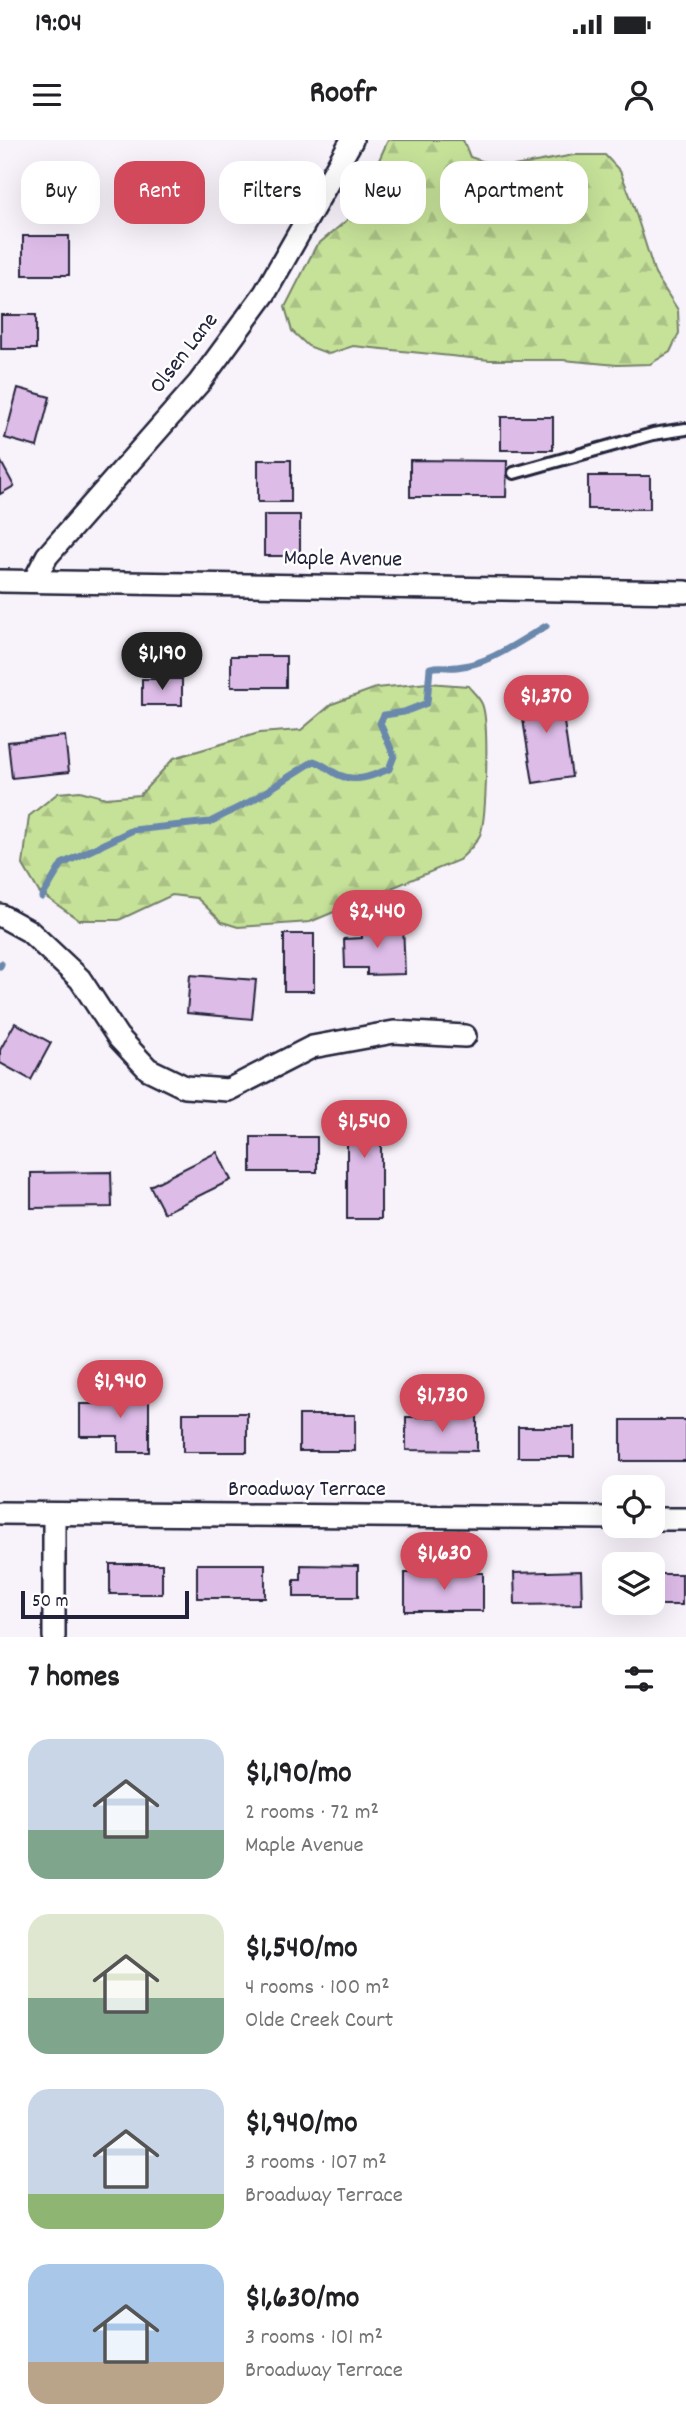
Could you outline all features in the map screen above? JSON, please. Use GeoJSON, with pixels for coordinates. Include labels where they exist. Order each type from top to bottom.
{"type":"FeatureCollection","features":[{"type":"Feature","properties":{"kind":"street","name":"Olsen Lane"},"geometry":{"type":"LineString","coordinates":[[34,581],[47,556],[199,383],[265,293],[352,140]]}},
{"type":"Feature","properties":{"kind":"street","name":"Maple Avenue"},"geometry":{"type":"LineString","coordinates":[[0,581],[686,592]]}},
{"type":"Feature","properties":{"kind":"street"},"geometry":{"type":"LineString","coordinates":[[0,915],[29,931],[80,979],[118,1037],[148,1069],[185,1087],[228,1090],[312,1047],[380,1034],[394,1032],[465,1036]]}},
{"type":"Feature","properties":{"kind":"street","name":"Broadway Terrace"},"geometry":{"type":"LineString","coordinates":[[0,1513],[602,1518]]}},
{"type":"Feature","properties":{"kind":"street"},"geometry":{"type":"LineString","coordinates":[[54,1514],[54,1637]]}},
{"type":"Feature","properties":{"kind":"street"},"geometry":{"type":"LineString","coordinates":[[665,1519],[686,1519]]}},
{"type":"Feature","properties":{"kind":"lane"},"geometry":{"type":"LineString","coordinates":[[514,474],[653,434],[686,429]]}},
{"type":"Feature","properties":{"kind":"green space"},"geometry":{"type":"Polygon","coordinates":[[[388,140],[463,140],[470,157],[482,161],[440,161],[440,224],[588,224],[588,161],[541,161],[574,155],[605,155],[620,171],[655,274],[678,310],[679,333],[670,352],[650,364],[617,365],[563,360],[490,360],[353,346],[329,354],[308,346],[292,331],[285,307],[316,246],[342,224],[426,224],[426,161],[379,161],[388,140]]]}},
{"type":"Feature","properties":{"kind":"green space"},"geometry":{"type":"Polygon","coordinates":[[[428,683],[468,686],[481,701],[484,713],[486,769],[482,825],[476,842],[459,860],[310,922],[238,927],[222,922],[197,898],[172,895],[119,920],[79,920],[39,892],[23,865],[29,816],[58,793],[80,791],[106,798],[140,795],[174,758],[259,733],[301,730],[332,704],[376,688],[428,683]]]}},
{"type":"Feature","properties":{"kind":"building"},"geometry":{"type":"Polygon","coordinates":[[[23,236],[69,236],[69,275],[23,275],[23,236]]]}},
{"type":"Feature","properties":{"kind":"building"},"geometry":{"type":"Polygon","coordinates":[[[1,315],[36,315],[36,349],[1,349],[1,315]]]}},
{"type":"Feature","properties":{"kind":"building"},"geometry":{"type":"Polygon","coordinates":[[[18,388],[50,397],[37,447],[5,438],[18,388]]]}},
{"type":"Feature","properties":{"kind":"building"},"geometry":{"type":"Polygon","coordinates":[[[501,417],[553,417],[553,450],[501,450],[501,417]]]}},
{"type":"Feature","properties":{"kind":"building"},"geometry":{"type":"Polygon","coordinates":[[[0,460],[14,486],[0,494],[0,460]]]}},
{"type":"Feature","properties":{"kind":"building"},"geometry":{"type":"Polygon","coordinates":[[[258,460],[291,460],[291,502],[258,502],[258,460]]]}},
{"type":"Feature","properties":{"kind":"building"},"geometry":{"type":"Polygon","coordinates":[[[410,460],[507,461],[506,497],[410,497],[410,460]]]}},
{"type":"Feature","properties":{"kind":"building"},"geometry":{"type":"Polygon","coordinates":[[[588,476],[650,476],[650,509],[588,509],[588,476]]]}},
{"type":"Feature","properties":{"kind":"building"},"geometry":{"type":"Polygon","coordinates":[[[264,515],[300,515],[300,556],[264,556],[264,515]]]}},
{"type":"Feature","properties":{"kind":"building"},"geometry":{"type":"Polygon","coordinates":[[[231,656],[286,656],[286,687],[231,687],[231,656]]]}},
{"type":"Feature","properties":{"kind":"building"},"geometry":{"type":"Polygon","coordinates":[[[142,679],[182,679],[182,705],[142,705],[142,679]]]}},
{"type":"Feature","properties":{"kind":"building"},"geometry":{"type":"Polygon","coordinates":[[[559,688],[572,777],[533,783],[519,694],[559,688]]]}},
{"type":"Feature","properties":{"kind":"building"},"geometry":{"type":"Polygon","coordinates":[[[65,736],[69,772],[12,778],[8,742],[65,736]]]}},
{"type":"Feature","properties":{"kind":"building"},"geometry":{"type":"Polygon","coordinates":[[[403,924],[405,974],[367,975],[367,968],[345,968],[344,939],[362,938],[361,925],[403,924]]]}},
{"type":"Feature","properties":{"kind":"building"},"geometry":{"type":"Polygon","coordinates":[[[284,934],[314,934],[314,991],[284,991],[284,934]]]}},
{"type":"Feature","properties":{"kind":"building"},"geometry":{"type":"Polygon","coordinates":[[[190,975],[256,980],[252,1019],[187,1013],[190,975]]]}},
{"type":"Feature","properties":{"kind":"building"},"geometry":{"type":"Polygon","coordinates":[[[15,1023],[51,1043],[31,1080],[0,1063],[0,1050],[15,1023]]]}},
{"type":"Feature","properties":{"kind":"building"},"geometry":{"type":"Polygon","coordinates":[[[347,1101],[381,1101],[381,1219],[347,1219],[347,1101]]]}},
{"type":"Feature","properties":{"kind":"building"},"geometry":{"type":"Polygon","coordinates":[[[251,1137],[317,1137],[317,1172],[251,1172],[251,1137]]]}},
{"type":"Feature","properties":{"kind":"building"},"geometry":{"type":"Polygon","coordinates":[[[217,1152],[231,1180],[164,1213],[150,1186],[217,1152]]]}},
{"type":"Feature","properties":{"kind":"building"},"geometry":{"type":"Polygon","coordinates":[[[111,1172],[112,1207],[31,1208],[31,1173],[111,1172]]]}},
{"type":"Feature","properties":{"kind":"building"},"geometry":{"type":"Polygon","coordinates":[[[110,1391],[149,1391],[149,1452],[118,1452],[118,1436],[80,1436],[80,1404],[110,1404],[110,1391]]]}},
{"type":"Feature","properties":{"kind":"building"},"geometry":{"type":"Polygon","coordinates":[[[183,1413],[247,1413],[247,1452],[183,1452],[183,1413]]]}},
{"type":"Feature","properties":{"kind":"building"},"geometry":{"type":"Polygon","coordinates":[[[299,1415],[355,1415],[355,1451],[299,1451],[299,1415]]]}},
{"type":"Feature","properties":{"kind":"building"},"geometry":{"type":"Polygon","coordinates":[[[406,1417],[477,1417],[477,1451],[406,1450],[406,1417]]]}},
{"type":"Feature","properties":{"kind":"building"},"geometry":{"type":"Polygon","coordinates":[[[621,1420],[686,1420],[686,1461],[621,1461],[621,1420]]]}},
{"type":"Feature","properties":{"kind":"building"},"geometry":{"type":"Polygon","coordinates":[[[518,1427],[574,1427],[574,1457],[518,1457],[518,1427]]]}},
{"type":"Feature","properties":{"kind":"building"},"geometry":{"type":"Polygon","coordinates":[[[110,1564],[162,1564],[162,1594],[110,1594],[110,1564]]]}},
{"type":"Feature","properties":{"kind":"building"},"geometry":{"type":"Polygon","coordinates":[[[197,1564],[265,1564],[265,1598],[197,1598],[197,1564]]]}},
{"type":"Feature","properties":{"kind":"building"},"geometry":{"type":"Polygon","coordinates":[[[301,1565],[358,1566],[358,1597],[294,1597],[294,1580],[301,1580],[301,1565]]]}},
{"type":"Feature","properties":{"kind":"building"},"geometry":{"type":"Polygon","coordinates":[[[581,1571],[582,1604],[515,1605],[514,1573],[581,1571]]]}},
{"type":"Feature","properties":{"kind":"building"},"geometry":{"type":"Polygon","coordinates":[[[405,1573],[483,1573],[483,1611],[405,1611],[405,1573]]]}},
{"type":"Feature","properties":{"kind":"building"},"geometry":{"type":"Polygon","coordinates":[[[665,1574],[682,1574],[682,1605],[665,1605],[665,1574]]]}},
{"type":"Feature","properties":{"kind":"waterway"},"geometry":{"type":"LineString","coordinates":[[42,897],[62,864],[133,830],[210,822],[251,801],[314,761],[339,775],[352,778],[370,776],[389,769],[394,756],[380,723],[384,715],[404,712],[427,703],[430,668],[457,667],[481,662],[546,626]]}}]}
